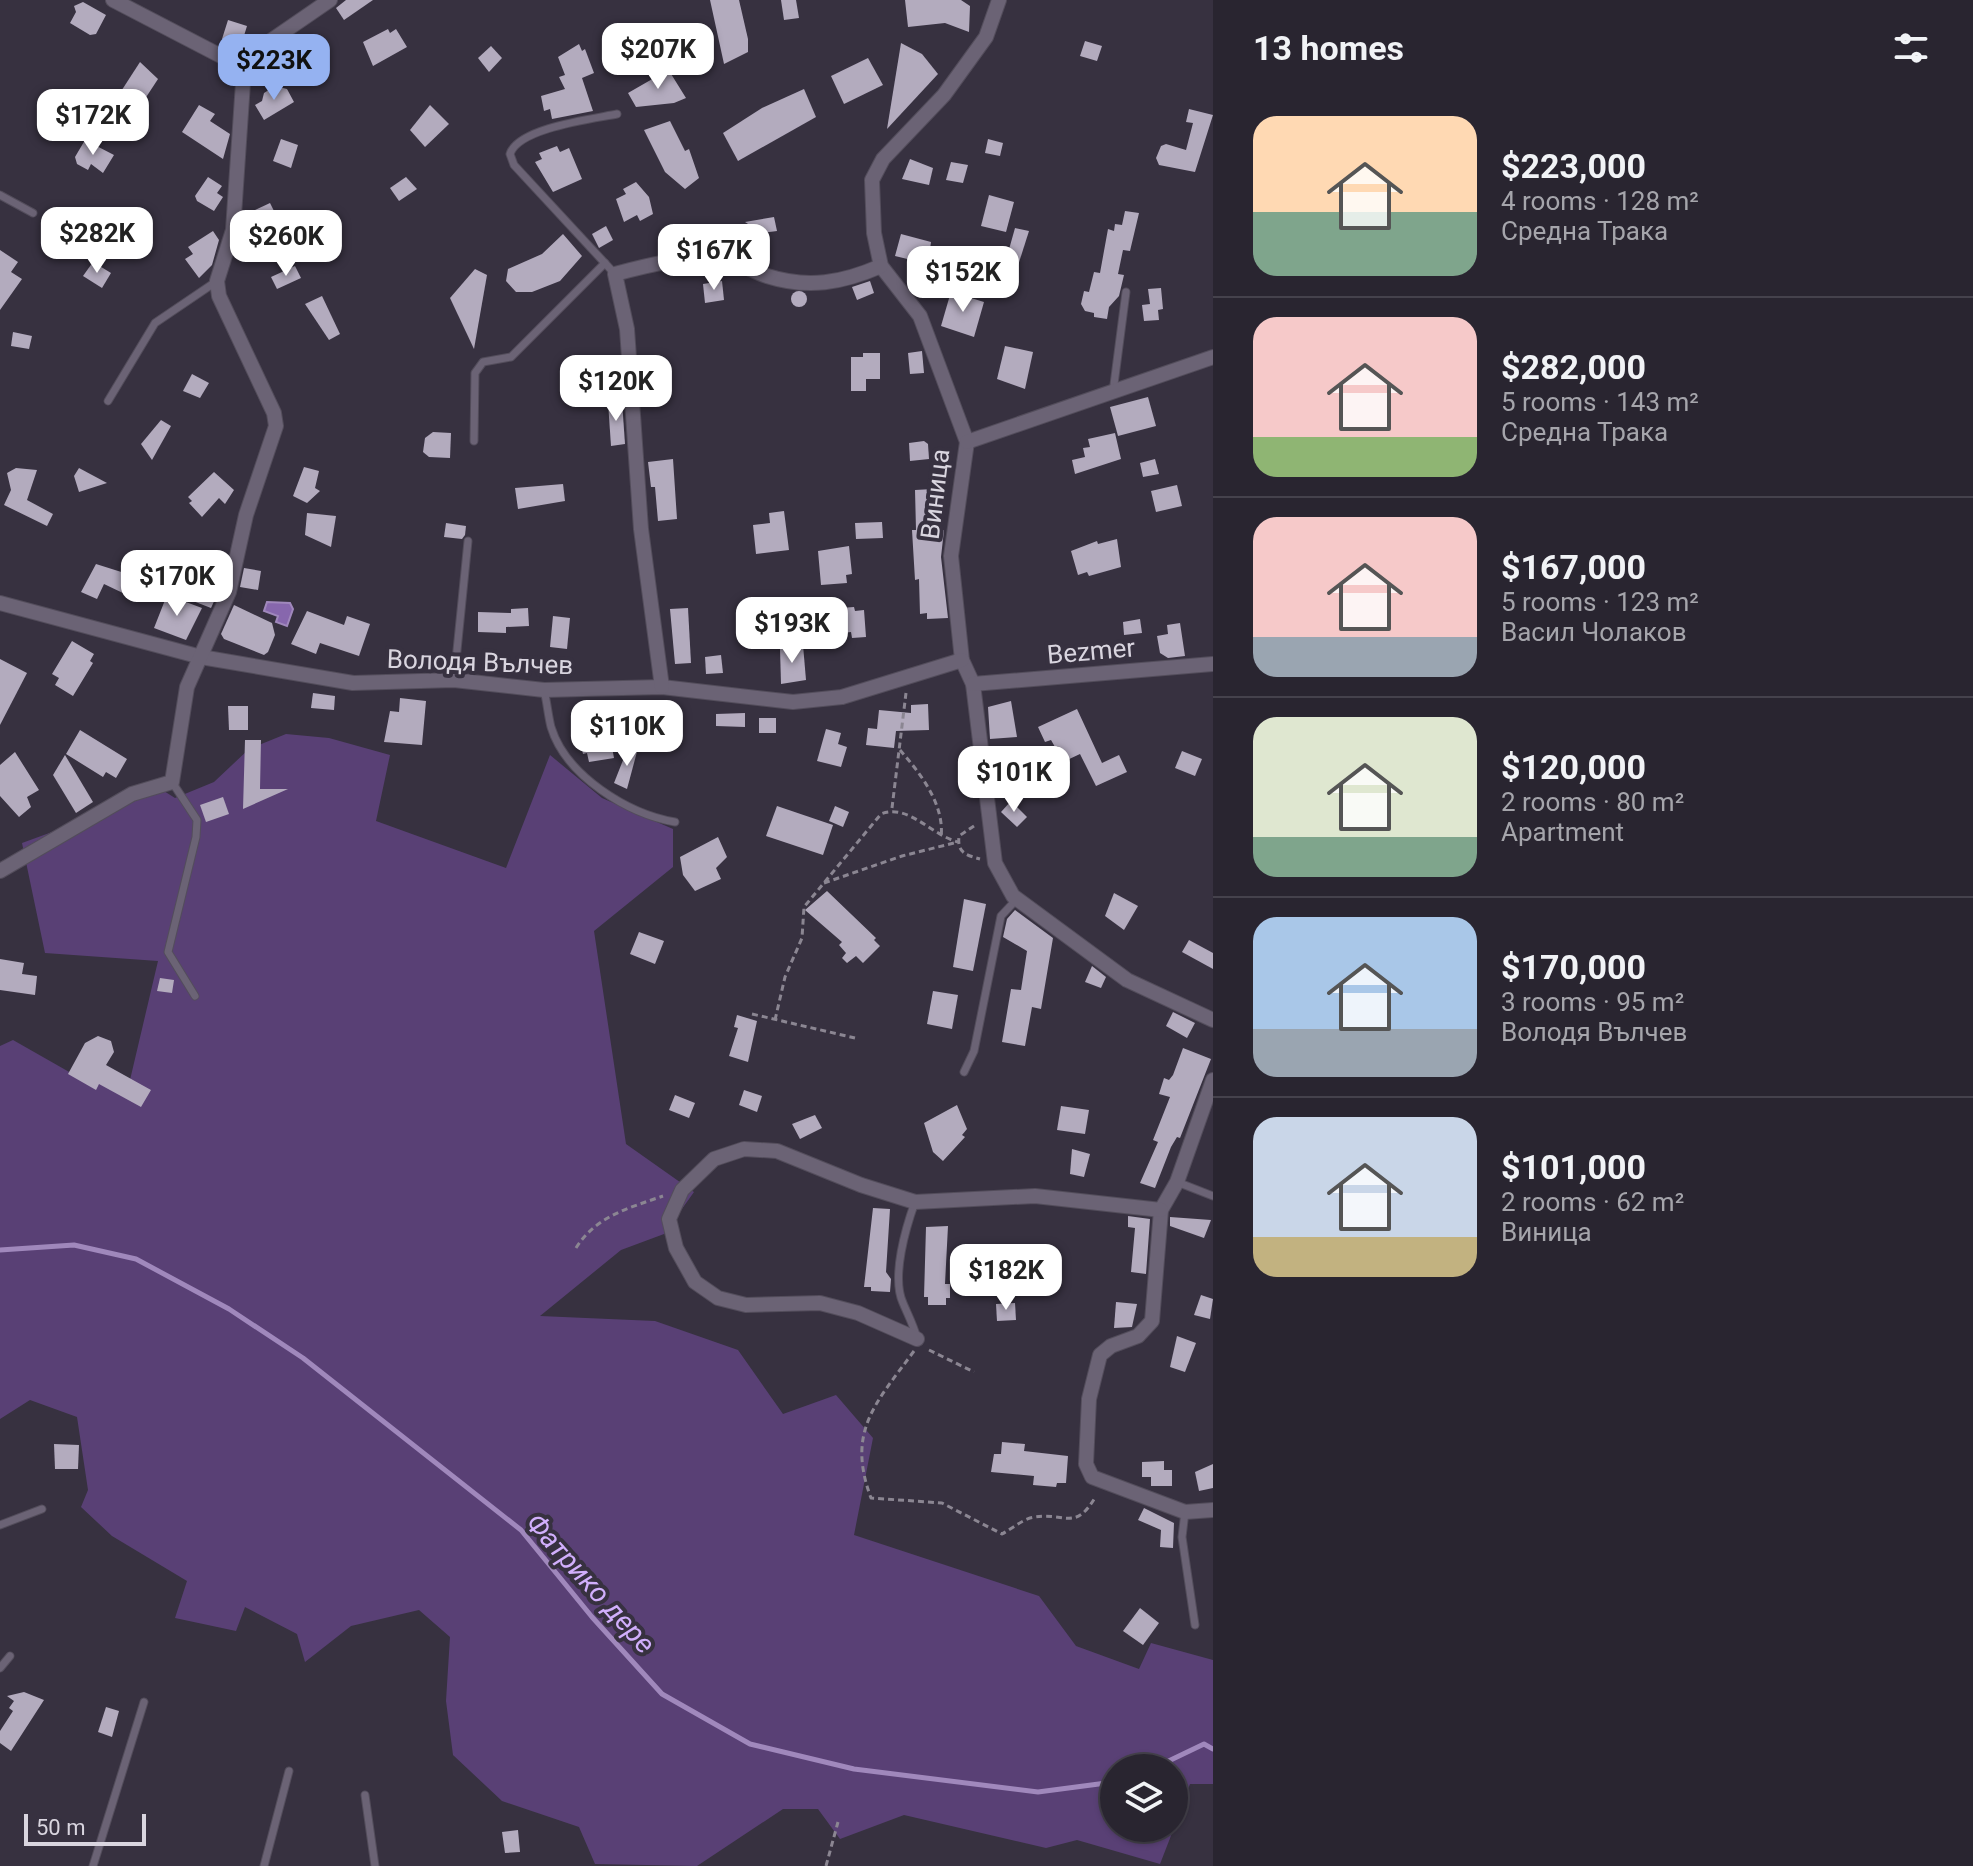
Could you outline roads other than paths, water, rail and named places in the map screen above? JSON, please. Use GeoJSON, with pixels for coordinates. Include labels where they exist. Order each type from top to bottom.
{"type":"FeatureCollection","features":[{"type":"Feature","properties":{"kind":"street"},"geometry":{"type":"LineString","coordinates":[[0,871],[132,794],[172,782],[187,687],[229,592],[246,515],[276,426],[256,371],[219,296],[217,281],[233,230],[244,68],[266,44],[330,0]]}},
{"type":"Feature","properties":{"kind":"street","name":"Виница"},"geometry":{"type":"LineString","coordinates":[[999,0],[986,37],[944,95],[883,159],[872,180],[874,233],[881,266],[920,316],[967,442],[951,556],[962,660],[973,684],[995,863],[1017,899]]}},
{"type":"Feature","properties":{"kind":"street"},"geometry":{"type":"LineString","coordinates":[[117,1],[244,68]]}},
{"type":"Feature","properties":{"kind":"street"},"geometry":{"type":"LineString","coordinates":[[662,687],[641,529],[643,505],[627,329],[610,268],[726,260],[767,276],[807,285],[849,280],[881,266]]}},
{"type":"Feature","properties":{"kind":"street"},"geometry":{"type":"LineString","coordinates":[[967,442],[1213,357]]}},
{"type":"Feature","properties":{"kind":"street","name":"Володя Вълчев"},"geometry":{"type":"LineString","coordinates":[[0,603],[201,657],[353,683],[454,680],[544,690],[662,687],[793,702],[842,697],[962,660]]}},
{"type":"Feature","properties":{"kind":"street","name":"Bezmer"},"geometry":{"type":"LineString","coordinates":[[973,684],[1213,664]]}},
{"type":"Feature","properties":{"kind":"street"},"geometry":{"type":"LineString","coordinates":[[1017,899],[1127,980],[1213,1020]]}},
{"type":"Feature","properties":{"kind":"street"},"geometry":{"type":"LineString","coordinates":[[1213,1080],[1177,1182],[1161,1210],[1152,1321],[1138,1336],[1111,1346],[1100,1355],[1089,1399],[1086,1464],[1092,1477],[1185,1512],[1213,1510]]}},
{"type":"Feature","properties":{"kind":"street"},"geometry":{"type":"LineString","coordinates":[[918,1342],[858,1313],[820,1303],[746,1305],[718,1298],[695,1282],[676,1248],[669,1219],[682,1190],[714,1159],[744,1149],[777,1151],[825,1172],[915,1202],[1035,1196],[1161,1210]]}},
{"type":"Feature","properties":{"kind":"lane"},"geometry":{"type":"LineString","coordinates":[[474,441],[475,373],[483,362],[511,357],[610,268],[514,165],[510,154],[514,144],[537,132],[617,114]]}},
{"type":"Feature","properties":{"kind":"lane"},"geometry":{"type":"LineString","coordinates":[[0,195],[33,213]]}},
{"type":"Feature","properties":{"kind":"lane"},"geometry":{"type":"LineString","coordinates":[[108,401],[155,323],[217,281]]}},
{"type":"Feature","properties":{"kind":"lane"},"geometry":{"type":"LineString","coordinates":[[1113,392],[1126,292]]}},
{"type":"Feature","properties":{"kind":"lane"},"geometry":{"type":"LineString","coordinates":[[454,680],[468,541]]}},
{"type":"Feature","properties":{"kind":"lane"},"geometry":{"type":"LineString","coordinates":[[544,690],[551,728],[568,760],[626,805],[675,822]]}},
{"type":"Feature","properties":{"kind":"lane"},"geometry":{"type":"LineString","coordinates":[[172,782],[197,820],[197,829],[168,952],[195,996]]}},
{"type":"Feature","properties":{"kind":"lane"},"geometry":{"type":"LineString","coordinates":[[964,1072],[974,1051],[1001,916],[1017,899]]}},
{"type":"Feature","properties":{"kind":"lane"},"geometry":{"type":"LineString","coordinates":[[1177,1182],[1213,1196]]}},
{"type":"Feature","properties":{"kind":"lane"},"geometry":{"type":"LineString","coordinates":[[915,1202],[900,1245],[902,1301],[911,1314],[918,1342]]}},
{"type":"Feature","properties":{"kind":"lane"},"geometry":{"type":"LineString","coordinates":[[0,1525],[42,1509]]}},
{"type":"Feature","properties":{"kind":"lane"},"geometry":{"type":"LineString","coordinates":[[1185,1512],[1182,1537],[1195,1625]]}},
{"type":"Feature","properties":{"kind":"lane"},"geometry":{"type":"LineString","coordinates":[[0,1668],[10,1656]]}},
{"type":"Feature","properties":{"kind":"lane"},"geometry":{"type":"LineString","coordinates":[[93,1866],[144,1702]]}},
{"type":"Feature","properties":{"kind":"lane"},"geometry":{"type":"LineString","coordinates":[[264,1866],[289,1771]]}},
{"type":"Feature","properties":{"kind":"lane"},"geometry":{"type":"LineString","coordinates":[[365,1795],[375,1866]]}},
{"type":"Feature","properties":{"kind":"waterway","name":"Фатрико дере"},"geometry":{"type":"LineString","coordinates":[[0,1250],[74,1245],[136,1259],[229,1309],[303,1358],[521,1530],[592,1617],[662,1694],[750,1744],[854,1769],[1038,1792],[1100,1784]]}},
{"type":"Feature","properties":{"kind":"waterway","name":"Фатрико дере"},"geometry":{"type":"LineString","coordinates":[[1183,1754],[1204,1744],[1213,1749]]}}]}
